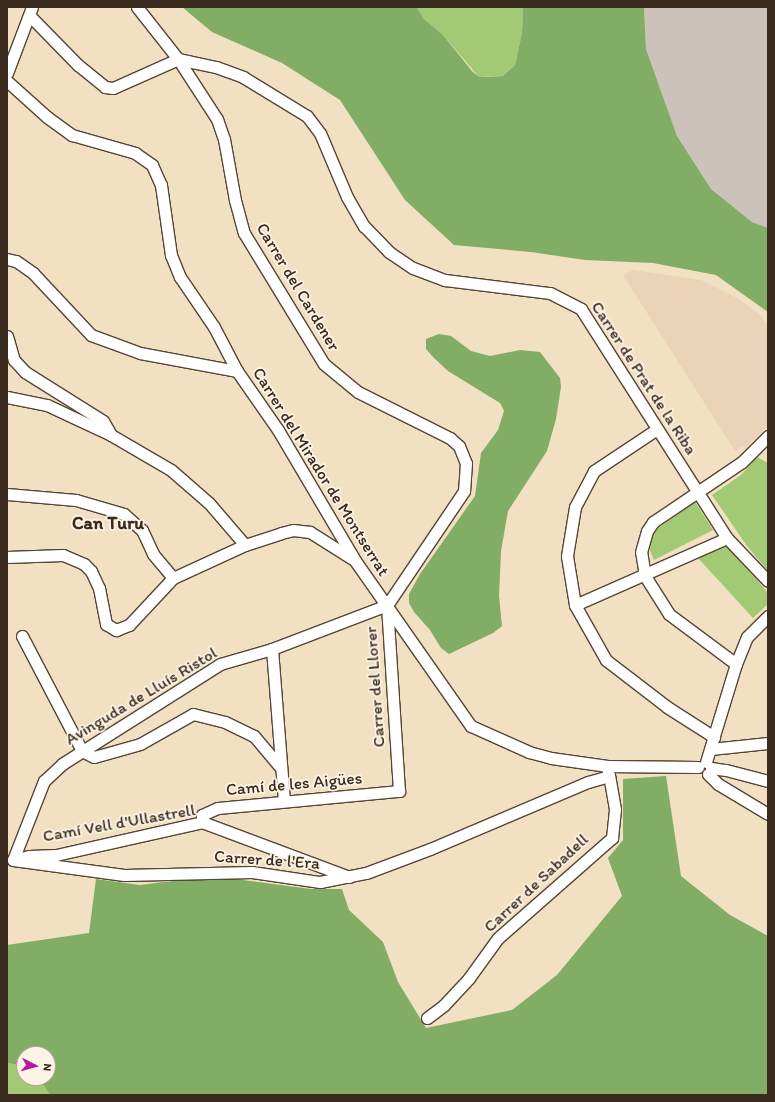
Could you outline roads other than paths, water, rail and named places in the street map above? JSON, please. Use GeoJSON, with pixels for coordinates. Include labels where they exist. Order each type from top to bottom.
{"type":"FeatureCollection","features":[{"type":"Feature","properties":{"kind":"street","name":"Carrer del Cardener"},"geometry":{"type":"LineString","coordinates":[[136,7],[178,59],[217,119],[226,146],[235,200],[244,233],[324,364],[358,392],[450,438],[459,446],[466,463],[464,492],[387,605]]}},
{"type":"Feature","properties":{"kind":"street"},"geometry":{"type":"LineString","coordinates":[[7,73],[31,11],[78,65],[105,87],[113,88],[178,59]]}},
{"type":"Feature","properties":{"kind":"street","name":"Carrer de Prat de la Riba"},"geometry":{"type":"LineString","coordinates":[[178,59],[216,67],[242,77],[307,116],[320,133],[344,190],[364,226],[389,252],[413,268],[445,280],[550,293],[581,309],[727,538],[768,581]]}},
{"type":"Feature","properties":{"kind":"street","name":"Carrer del Mirador de Montserrat"},"geometry":{"type":"LineString","coordinates":[[7,81],[47,117],[72,135],[135,153],[152,165],[161,185],[173,264],[214,328],[237,371],[278,430],[356,562],[471,726],[529,752],[608,771],[706,768],[726,770],[768,781]]}},
{"type":"Feature","properties":{"kind":"street"},"geometry":{"type":"LineString","coordinates":[[7,259],[16,261],[33,273],[91,335],[140,353],[237,371]]}},
{"type":"Feature","properties":{"kind":"street"},"geometry":{"type":"LineString","coordinates":[[7,336],[14,360],[25,372],[103,421],[111,435]]}},
{"type":"Feature","properties":{"kind":"street"},"geometry":{"type":"LineString","coordinates":[[7,397],[47,405],[111,435],[171,470],[209,503],[245,544]]}},
{"type":"Feature","properties":{"kind":"street"},"geometry":{"type":"LineString","coordinates":[[657,429],[594,472],[575,507],[567,556],[575,605],[606,660],[667,707],[714,737]]}},
{"type":"Feature","properties":{"kind":"street"},"geometry":{"type":"LineString","coordinates":[[736,664],[669,614],[645,576],[641,552],[647,531],[653,522],[699,493],[742,462],[768,436]]}},
{"type":"Feature","properties":{"kind":"street"},"geometry":{"type":"LineString","coordinates":[[7,494],[76,500],[124,514],[142,530],[153,554],[173,578]]}},
{"type":"Feature","properties":{"kind":"street"},"geometry":{"type":"LineString","coordinates":[[7,557],[63,555],[84,564],[91,571],[99,588],[106,624],[116,630],[129,625],[173,578],[245,544],[281,533],[302,530],[318,534],[356,562]]}},
{"type":"Feature","properties":{"kind":"street"},"geometry":{"type":"LineString","coordinates":[[575,605],[645,576],[727,538]]}},
{"type":"Feature","properties":{"kind":"street","name":"Avinguda de Lluís Ristol"},"geometry":{"type":"LineString","coordinates":[[10,861],[44,781],[82,751],[146,713],[220,664],[272,649],[387,605]]}},
{"type":"Feature","properties":{"kind":"street","name":"Carrer del Llorer"},"geometry":{"type":"LineString","coordinates":[[387,605],[399,791]]}},
{"type":"Feature","properties":{"kind":"street"},"geometry":{"type":"LineString","coordinates":[[768,616],[747,637],[736,664],[706,768],[718,784],[768,814]]}},
{"type":"Feature","properties":{"kind":"street"},"geometry":{"type":"LineString","coordinates":[[22,636],[82,751],[94,757],[140,744],[193,714],[225,722],[254,736],[281,768]]}},
{"type":"Feature","properties":{"kind":"street"},"geometry":{"type":"LineString","coordinates":[[272,649],[284,800]]}},
{"type":"Feature","properties":{"kind":"street"},"geometry":{"type":"LineString","coordinates":[[711,749],[768,743]]}},
{"type":"Feature","properties":{"kind":"street","name":"Carrer de l'Era"},"geometry":{"type":"LineString","coordinates":[[10,861],[124,875],[252,872],[320,882],[366,874],[430,849],[588,782],[608,771]]}},
{"type":"Feature","properties":{"kind":"street","name":"Carrer de Sabadell"},"geometry":{"type":"LineString","coordinates":[[427,1018],[444,1005],[470,978],[498,938],[612,838],[615,809],[608,771]]}},
{"type":"Feature","properties":{"kind":"street","name":"Camí de les Aigües"},"geometry":{"type":"LineString","coordinates":[[202,822],[202,815],[208,810],[284,800],[399,791]]}},
{"type":"Feature","properties":{"kind":"street","name":"Camí Vell d'Ullastrell"},"geometry":{"type":"LineString","coordinates":[[10,861],[29,856],[56,855],[202,822],[349,877]]}},
{"type":"Feature","properties":{"kind":"district","name":"Can Turu"},"geometry":{"type":"Point","coordinates":[108,523]}}]}
